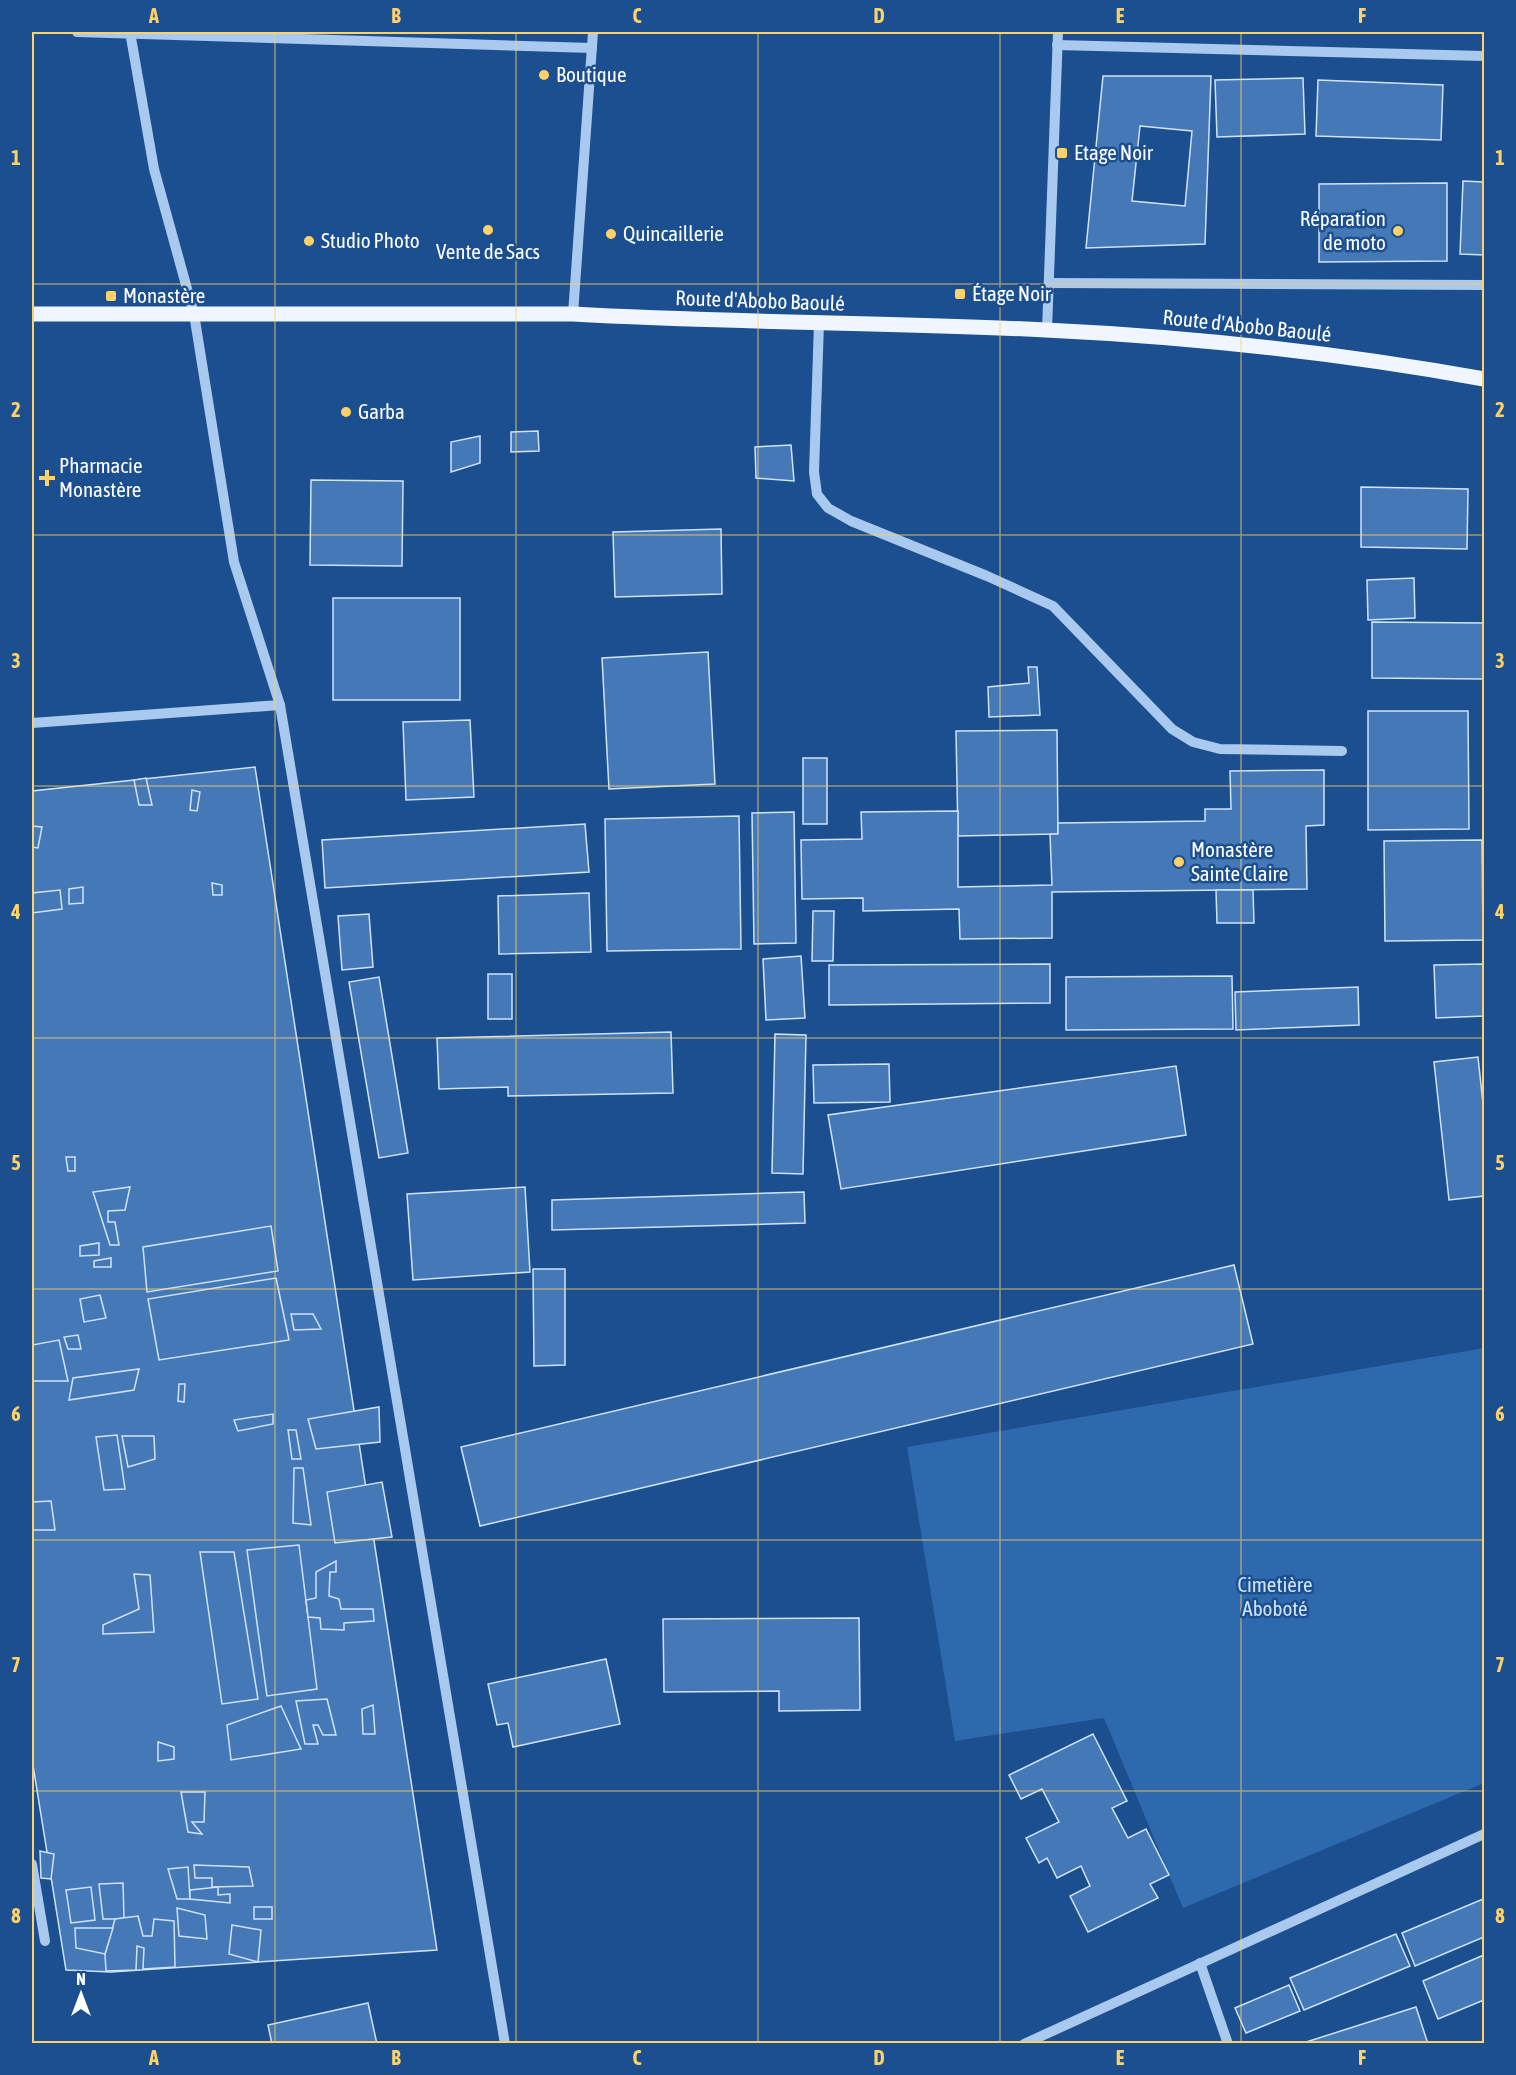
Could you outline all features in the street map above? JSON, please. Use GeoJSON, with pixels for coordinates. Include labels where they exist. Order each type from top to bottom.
{"type":"FeatureCollection","features":[{"type":"Feature","properties":{"kind":"main road","name":"Route d'Abobo Baoulé"},"geometry":{"type":"LineString","coordinates":[[32,314],[573,314],[1047,330],[1227,344],[1397,363],[1485,379]]}},
{"type":"Feature","properties":{"kind":"street"},"geometry":{"type":"LineString","coordinates":[[77,32],[592,48]]}},
{"type":"Feature","properties":{"kind":"street"},"geometry":{"type":"LineString","coordinates":[[573,314],[593,32]]}},
{"type":"Feature","properties":{"kind":"street"},"geometry":{"type":"LineString","coordinates":[[1047,330],[1058,32]]}},
{"type":"Feature","properties":{"kind":"street"},"geometry":{"type":"LineString","coordinates":[[131,33],[154,169],[194,314],[234,561],[280,705],[506,2043]]}},
{"type":"Feature","properties":{"kind":"street"},"geometry":{"type":"LineString","coordinates":[[1057,45],[1485,56]]}},
{"type":"Feature","properties":{"kind":"street"},"geometry":{"type":"LineString","coordinates":[[1049,284],[1485,285]]}},
{"type":"Feature","properties":{"kind":"street"},"geometry":{"type":"LineString","coordinates":[[819,324],[814,472],[817,494],[828,508],[851,521],[987,576],[1053,606],[1172,729],[1193,741],[1220,749],[1342,751]]}},
{"type":"Feature","properties":{"kind":"street"},"geometry":{"type":"LineString","coordinates":[[32,723],[280,705]]}},
{"type":"Feature","properties":{"kind":"street"},"geometry":{"type":"LineString","coordinates":[[1024,2043],[1485,1834]]}},
{"type":"Feature","properties":{"kind":"street"},"geometry":{"type":"LineString","coordinates":[[32,1864],[45,1941]]}},
{"type":"Feature","properties":{"kind":"street"},"geometry":{"type":"LineString","coordinates":[[1200,1963],[1228,2043]]}},
{"type":"Feature","properties":{"kind":"green space","name":"Cimetière Aboboté"},"geometry":{"type":"Polygon","coordinates":[[[1484,1348],[1484,1783],[1183,1908],[1104,1718],[955,1741],[907,1447],[1484,1348]]]}},
{"type":"Feature","properties":{"kind":"building"},"geometry":{"type":"Polygon","coordinates":[[[1103,76],[1211,76],[1205,244],[1086,248],[1103,76]],[[1140,126],[1132,201],[1185,206],[1192,131],[1140,126]]]}},
{"type":"Feature","properties":{"kind":"building"},"geometry":{"type":"Polygon","coordinates":[[[1303,78],[1305,134],[1217,137],[1215,80],[1303,78]]]}},
{"type":"Feature","properties":{"kind":"building"},"geometry":{"type":"Polygon","coordinates":[[[1318,80],[1443,85],[1441,140],[1316,136],[1318,80]]]}},
{"type":"Feature","properties":{"kind":"building"},"geometry":{"type":"Polygon","coordinates":[[[1463,181],[1484,182],[1484,255],[1460,254],[1463,181]]]}},
{"type":"Feature","properties":{"kind":"building"},"geometry":{"type":"Polygon","coordinates":[[[1447,183],[1447,261],[1319,262],[1319,184],[1447,183]]]}},
{"type":"Feature","properties":{"kind":"building"},"geometry":{"type":"Polygon","coordinates":[[[538,431],[539,451],[511,452],[511,432],[538,431]]]}},
{"type":"Feature","properties":{"kind":"building"},"geometry":{"type":"Polygon","coordinates":[[[480,436],[480,463],[451,472],[451,442],[480,436]]]}},
{"type":"Feature","properties":{"kind":"building"},"geometry":{"type":"Polygon","coordinates":[[[791,445],[794,481],[756,478],[755,447],[791,445]]]}},
{"type":"Feature","properties":{"kind":"building"},"geometry":{"type":"Polygon","coordinates":[[[311,480],[403,481],[402,566],[310,565],[311,480]]]}},
{"type":"Feature","properties":{"kind":"building"},"geometry":{"type":"Polygon","coordinates":[[[1361,487],[1468,489],[1467,549],[1361,547],[1361,487]]]}},
{"type":"Feature","properties":{"kind":"building"},"geometry":{"type":"Polygon","coordinates":[[[721,529],[722,594],[615,597],[613,532],[721,529]]]}},
{"type":"Feature","properties":{"kind":"building"},"geometry":{"type":"Polygon","coordinates":[[[1414,578],[1415,618],[1368,620],[1367,580],[1414,578]]]}},
{"type":"Feature","properties":{"kind":"building"},"geometry":{"type":"Polygon","coordinates":[[[333,598],[460,598],[460,700],[333,700],[333,598]]]}},
{"type":"Feature","properties":{"kind":"building"},"geometry":{"type":"Polygon","coordinates":[[[1372,622],[1484,623],[1484,679],[1372,678],[1372,622]]]}},
{"type":"Feature","properties":{"kind":"building"},"geometry":{"type":"Polygon","coordinates":[[[708,652],[715,784],[609,789],[602,658],[708,652]]]}},
{"type":"Feature","properties":{"kind":"building"},"geometry":{"type":"Polygon","coordinates":[[[1028,667],[1037,667],[1040,715],[989,717],[988,687],[1029,683],[1028,667]]]}},
{"type":"Feature","properties":{"kind":"building"},"geometry":{"type":"Polygon","coordinates":[[[1368,711],[1468,711],[1469,829],[1368,830],[1368,711]]]}},
{"type":"Feature","properties":{"kind":"building"},"geometry":{"type":"Polygon","coordinates":[[[470,720],[474,797],[406,800],[403,722],[470,720]]]}},
{"type":"Feature","properties":{"kind":"building"},"geometry":{"type":"Polygon","coordinates":[[[1057,730],[1058,834],[958,836],[956,731],[1057,730]]]}},
{"type":"Feature","properties":{"kind":"building"},"geometry":{"type":"Polygon","coordinates":[[[803,758],[827,758],[827,824],[803,824],[803,758]]]}},
{"type":"Feature","properties":{"kind":"building"},"geometry":{"type":"Polygon","coordinates":[[[255,767],[437,1950],[111,1972],[66,1970],[32,1759],[32,791],[255,767]]]}},
{"type":"Feature","properties":{"kind":"building","name":"Monastère Sainte Claire"},"geometry":{"type":"Polygon","coordinates":[[[1324,770],[1324,825],[1306,826],[1307,889],[1052,892],[1052,938],[960,939],[959,909],[863,911],[863,898],[802,899],[801,840],[862,839],[861,812],[958,811],[958,887],[1052,885],[1050,834],[1058,834],[1058,823],[1205,821],[1205,809],[1231,809],[1230,771],[1324,770]]]}},
{"type":"Feature","properties":{"kind":"building"},"geometry":{"type":"Polygon","coordinates":[[[146,778],[152,805],[139,805],[134,780],[146,778]]]}},
{"type":"Feature","properties":{"kind":"building"},"geometry":{"type":"Polygon","coordinates":[[[192,790],[200,792],[197,811],[190,810],[192,790]]]}},
{"type":"Feature","properties":{"kind":"building"},"geometry":{"type":"Polygon","coordinates":[[[794,812],[796,943],[754,944],[752,813],[794,812]]]}},
{"type":"Feature","properties":{"kind":"building"},"geometry":{"type":"Polygon","coordinates":[[[739,816],[741,949],[607,951],[605,819],[739,816]]]}},
{"type":"Feature","properties":{"kind":"building"},"geometry":{"type":"Polygon","coordinates":[[[585,824],[589,872],[325,888],[322,840],[585,824]]]}},
{"type":"Feature","properties":{"kind":"building"},"geometry":{"type":"Polygon","coordinates":[[[32,826],[42,827],[38,848],[32,847],[32,826]]]}},
{"type":"Feature","properties":{"kind":"building"},"geometry":{"type":"Polygon","coordinates":[[[1482,840],[1483,940],[1385,941],[1384,841],[1482,840]]]}},
{"type":"Feature","properties":{"kind":"building"},"geometry":{"type":"Polygon","coordinates":[[[212,883],[222,885],[222,895],[213,895],[212,883]]]}},
{"type":"Feature","properties":{"kind":"building"},"geometry":{"type":"Polygon","coordinates":[[[83,887],[83,903],[69,904],[69,889],[83,887]]]}},
{"type":"Feature","properties":{"kind":"building"},"geometry":{"type":"Polygon","coordinates":[[[60,890],[62,909],[32,913],[32,893],[60,890]]]}},
{"type":"Feature","properties":{"kind":"building"},"geometry":{"type":"Polygon","coordinates":[[[1216,890],[1253,890],[1254,923],[1217,923],[1216,890]]]}},
{"type":"Feature","properties":{"kind":"building"},"geometry":{"type":"Polygon","coordinates":[[[589,893],[591,952],[499,954],[498,896],[589,893]]]}},
{"type":"Feature","properties":{"kind":"building"},"geometry":{"type":"Polygon","coordinates":[[[813,911],[834,911],[833,961],[812,961],[813,911]]]}},
{"type":"Feature","properties":{"kind":"building"},"geometry":{"type":"Polygon","coordinates":[[[369,914],[373,967],[342,970],[338,916],[369,914]]]}},
{"type":"Feature","properties":{"kind":"building"},"geometry":{"type":"Polygon","coordinates":[[[801,956],[805,1018],[766,1020],[763,959],[801,956]]]}},
{"type":"Feature","properties":{"kind":"building"},"geometry":{"type":"Polygon","coordinates":[[[1050,964],[1050,1003],[829,1005],[829,965],[1050,964]]]}},
{"type":"Feature","properties":{"kind":"building"},"geometry":{"type":"Polygon","coordinates":[[[1484,964],[1484,1016],[1436,1018],[1434,965],[1484,964]]]}},
{"type":"Feature","properties":{"kind":"building"},"geometry":{"type":"Polygon","coordinates":[[[488,974],[512,974],[512,1019],[488,1019],[488,974]]]}},
{"type":"Feature","properties":{"kind":"building"},"geometry":{"type":"Polygon","coordinates":[[[1232,976],[1233,1029],[1066,1030],[1066,977],[1232,976]]]}},
{"type":"Feature","properties":{"kind":"building"},"geometry":{"type":"Polygon","coordinates":[[[379,977],[408,1153],[379,1158],[349,982],[379,977]]]}},
{"type":"Feature","properties":{"kind":"building"},"geometry":{"type":"Polygon","coordinates":[[[1358,987],[1359,1025],[1236,1030],[1235,992],[1358,987]]]}},
{"type":"Feature","properties":{"kind":"building"},"geometry":{"type":"Polygon","coordinates":[[[671,1032],[673,1093],[508,1096],[508,1087],[439,1089],[437,1038],[671,1032]]]}},
{"type":"Feature","properties":{"kind":"building"},"geometry":{"type":"Polygon","coordinates":[[[775,1034],[806,1035],[803,1174],[772,1173],[775,1034]]]}},
{"type":"Feature","properties":{"kind":"building"},"geometry":{"type":"Polygon","coordinates":[[[1478,1057],[1484,1113],[1484,1196],[1449,1200],[1434,1062],[1478,1057]]]}},
{"type":"Feature","properties":{"kind":"building"},"geometry":{"type":"Polygon","coordinates":[[[889,1064],[890,1102],[814,1103],[813,1065],[889,1064]]]}},
{"type":"Feature","properties":{"kind":"building"},"geometry":{"type":"Polygon","coordinates":[[[1176,1066],[1186,1135],[841,1189],[828,1115],[1176,1066]]]}},
{"type":"Feature","properties":{"kind":"building"},"geometry":{"type":"Polygon","coordinates":[[[66,1157],[75,1157],[75,1171],[68,1171],[66,1157]]]}},
{"type":"Feature","properties":{"kind":"building"},"geometry":{"type":"Polygon","coordinates":[[[130,1187],[125,1210],[108,1211],[108,1222],[115,1222],[119,1245],[110,1245],[93,1192],[130,1187]]]}},
{"type":"Feature","properties":{"kind":"building"},"geometry":{"type":"Polygon","coordinates":[[[525,1187],[530,1272],[413,1280],[407,1194],[525,1187]]]}},
{"type":"Feature","properties":{"kind":"building"},"geometry":{"type":"Polygon","coordinates":[[[804,1192],[805,1223],[552,1230],[552,1200],[804,1192]]]}},
{"type":"Feature","properties":{"kind":"building"},"geometry":{"type":"Polygon","coordinates":[[[271,1226],[278,1271],[147,1292],[143,1247],[271,1226]]]}},
{"type":"Feature","properties":{"kind":"building"},"geometry":{"type":"Polygon","coordinates":[[[99,1243],[99,1255],[80,1256],[80,1246],[99,1243]]]}},
{"type":"Feature","properties":{"kind":"building"},"geometry":{"type":"Polygon","coordinates":[[[111,1258],[111,1267],[94,1267],[94,1261],[111,1258]]]}},
{"type":"Feature","properties":{"kind":"building"},"geometry":{"type":"Polygon","coordinates":[[[1234,1265],[1253,1344],[480,1526],[461,1447],[1234,1265]]]}},
{"type":"Feature","properties":{"kind":"building"},"geometry":{"type":"Polygon","coordinates":[[[533,1269],[565,1269],[565,1365],[534,1366],[533,1269]]]}},
{"type":"Feature","properties":{"kind":"building"},"geometry":{"type":"Polygon","coordinates":[[[276,1278],[289,1340],[159,1360],[148,1299],[276,1278]]]}},
{"type":"Feature","properties":{"kind":"building"},"geometry":{"type":"Polygon","coordinates":[[[100,1295],[106,1318],[84,1322],[80,1299],[100,1295]]]}},
{"type":"Feature","properties":{"kind":"building"},"geometry":{"type":"Polygon","coordinates":[[[291,1314],[313,1314],[321,1329],[294,1330],[291,1314]]]}},
{"type":"Feature","properties":{"kind":"building"},"geometry":{"type":"Polygon","coordinates":[[[78,1335],[81,1349],[68,1349],[64,1337],[78,1335]]]}},
{"type":"Feature","properties":{"kind":"building"},"geometry":{"type":"Polygon","coordinates":[[[59,1340],[68,1381],[32,1381],[32,1345],[59,1340]]]}},
{"type":"Feature","properties":{"kind":"building"},"geometry":{"type":"Polygon","coordinates":[[[139,1369],[134,1390],[69,1400],[73,1378],[139,1369]]]}},
{"type":"Feature","properties":{"kind":"building"},"geometry":{"type":"Polygon","coordinates":[[[179,1384],[185,1384],[184,1402],[178,1401],[179,1384]]]}},
{"type":"Feature","properties":{"kind":"building"},"geometry":{"type":"Polygon","coordinates":[[[379,1407],[380,1442],[316,1449],[308,1419],[379,1407]]]}},
{"type":"Feature","properties":{"kind":"building"},"geometry":{"type":"Polygon","coordinates":[[[273,1414],[273,1424],[238,1431],[234,1420],[273,1414]]]}},
{"type":"Feature","properties":{"kind":"building"},"geometry":{"type":"Polygon","coordinates":[[[288,1430],[296,1430],[301,1459],[292,1459],[288,1430]]]}},
{"type":"Feature","properties":{"kind":"building"},"geometry":{"type":"Polygon","coordinates":[[[117,1435],[125,1489],[104,1490],[96,1437],[117,1435]]]}},
{"type":"Feature","properties":{"kind":"building"},"geometry":{"type":"Polygon","coordinates":[[[122,1436],[154,1436],[155,1459],[128,1467],[122,1436]]]}},
{"type":"Feature","properties":{"kind":"building"},"geometry":{"type":"Polygon","coordinates":[[[294,1468],[303,1468],[311,1525],[293,1523],[294,1468]]]}},
{"type":"Feature","properties":{"kind":"building"},"geometry":{"type":"Polygon","coordinates":[[[382,1482],[392,1537],[335,1543],[327,1492],[382,1482]]]}},
{"type":"Feature","properties":{"kind":"building"},"geometry":{"type":"Polygon","coordinates":[[[51,1501],[55,1530],[32,1530],[32,1502],[51,1501]]]}},
{"type":"Feature","properties":{"kind":"building"},"geometry":{"type":"Polygon","coordinates":[[[299,1545],[317,1689],[267,1696],[247,1550],[299,1545]]]}},
{"type":"Feature","properties":{"kind":"building"},"geometry":{"type":"Polygon","coordinates":[[[200,1552],[234,1552],[258,1699],[222,1704],[200,1552]]]}},
{"type":"Feature","properties":{"kind":"building"},"geometry":{"type":"Polygon","coordinates":[[[336,1561],[336,1572],[330,1572],[329,1596],[339,1599],[341,1609],[373,1609],[374,1621],[344,1623],[344,1630],[321,1629],[320,1618],[308,1617],[306,1600],[316,1598],[316,1572],[336,1561]]]}},
{"type":"Feature","properties":{"kind":"building"},"geometry":{"type":"Polygon","coordinates":[[[134,1574],[150,1575],[154,1632],[103,1634],[103,1625],[139,1609],[134,1574]]]}},
{"type":"Feature","properties":{"kind":"building"},"geometry":{"type":"Polygon","coordinates":[[[859,1618],[860,1710],[779,1711],[779,1691],[664,1692],[663,1619],[859,1618]]]}},
{"type":"Feature","properties":{"kind":"building"},"geometry":{"type":"Polygon","coordinates":[[[606,1659],[620,1724],[513,1747],[508,1723],[497,1725],[488,1684],[606,1659]]]}},
{"type":"Feature","properties":{"kind":"building"},"geometry":{"type":"Polygon","coordinates":[[[327,1699],[336,1735],[323,1735],[318,1725],[313,1725],[318,1744],[305,1744],[296,1701],[327,1699]]]}},
{"type":"Feature","properties":{"kind":"building"},"geometry":{"type":"Polygon","coordinates":[[[373,1705],[375,1734],[363,1734],[362,1709],[373,1705]]]}},
{"type":"Feature","properties":{"kind":"building"},"geometry":{"type":"Polygon","coordinates":[[[281,1706],[301,1749],[231,1760],[227,1725],[281,1706]]]}},
{"type":"Feature","properties":{"kind":"building"},"geometry":{"type":"Polygon","coordinates":[[[1093,1734],[1127,1801],[1112,1808],[1128,1838],[1146,1829],[1169,1875],[1150,1884],[1158,1898],[1088,1932],[1070,1896],[1090,1886],[1081,1866],[1057,1878],[1047,1858],[1039,1863],[1026,1838],[1059,1822],[1042,1789],[1021,1799],[1009,1775],[1093,1734]]]}},
{"type":"Feature","properties":{"kind":"building"},"geometry":{"type":"Polygon","coordinates":[[[158,1742],[174,1747],[174,1759],[158,1761],[158,1742]]]}},
{"type":"Feature","properties":{"kind":"building"},"geometry":{"type":"Polygon","coordinates":[[[181,1792],[205,1792],[204,1822],[192,1822],[202,1834],[188,1832],[181,1792]]]}},
{"type":"Feature","properties":{"kind":"building"},"geometry":{"type":"Polygon","coordinates":[[[40,1851],[54,1854],[51,1879],[41,1878],[40,1851]]]}},
{"type":"Feature","properties":{"kind":"building"},"geometry":{"type":"Polygon","coordinates":[[[194,1865],[249,1867],[253,1886],[212,1887],[212,1878],[195,1878],[194,1865]]]}},
{"type":"Feature","properties":{"kind":"building"},"geometry":{"type":"Polygon","coordinates":[[[188,1867],[190,1899],[177,1899],[168,1869],[188,1867]]]}},
{"type":"Feature","properties":{"kind":"building"},"geometry":{"type":"Polygon","coordinates":[[[123,1883],[124,1919],[103,1919],[99,1884],[123,1883]]]}},
{"type":"Feature","properties":{"kind":"building"},"geometry":{"type":"Polygon","coordinates":[[[91,1887],[95,1920],[71,1923],[66,1890],[91,1887]]]}},
{"type":"Feature","properties":{"kind":"building"},"geometry":{"type":"Polygon","coordinates":[[[218,1887],[218,1895],[230,1894],[230,1903],[190,1899],[190,1890],[218,1887]]]}},
{"type":"Feature","properties":{"kind":"building"},"geometry":{"type":"Polygon","coordinates":[[[1483,1899],[1484,1937],[1415,1966],[1402,1933],[1483,1899]]]}},
{"type":"Feature","properties":{"kind":"building"},"geometry":{"type":"Polygon","coordinates":[[[254,1907],[272,1907],[272,1919],[254,1919],[254,1907]]]}},
{"type":"Feature","properties":{"kind":"building"},"geometry":{"type":"Polygon","coordinates":[[[177,1908],[205,1915],[207,1939],[179,1936],[177,1908]]]}},
{"type":"Feature","properties":{"kind":"building"},"geometry":{"type":"Polygon","coordinates":[[[138,1916],[143,1936],[152,1936],[154,1919],[174,1921],[175,1967],[143,1969],[144,1948],[137,1946],[136,1970],[106,1971],[105,1954],[115,1919],[138,1916]]]}},
{"type":"Feature","properties":{"kind":"building"},"geometry":{"type":"Polygon","coordinates":[[[232,1925],[261,1930],[258,1962],[229,1954],[232,1925]]]}},
{"type":"Feature","properties":{"kind":"building"},"geometry":{"type":"Polygon","coordinates":[[[75,1928],[113,1928],[105,1954],[76,1948],[75,1928]]]}},
{"type":"Feature","properties":{"kind":"building"},"geometry":{"type":"Polygon","coordinates":[[[1396,1934],[1410,1966],[1304,2010],[1290,1978],[1396,1934]]]}},
{"type":"Feature","properties":{"kind":"building"},"geometry":{"type":"Polygon","coordinates":[[[1484,1955],[1484,2000],[1438,2019],[1423,1981],[1484,1955]]]}},
{"type":"Feature","properties":{"kind":"building"},"geometry":{"type":"Polygon","coordinates":[[[1289,1985],[1300,2011],[1246,2033],[1235,2008],[1289,1985]]]}},
{"type":"Feature","properties":{"kind":"building"},"geometry":{"type":"Polygon","coordinates":[[[368,2003],[377,2044],[272,2044],[268,2025],[368,2003]]]}},
{"type":"Feature","properties":{"kind":"building"},"geometry":{"type":"Polygon","coordinates":[[[1416,2007],[1428,2044],[1300,2044],[1416,2007]]]}},
{"type":"Feature","properties":{"kind":"place","name":"Boutique"},"geometry":{"type":"Point","coordinates":[544,75]}},
{"type":"Feature","properties":{"kind":"place","name":"Etage Noir"},"geometry":{"type":"Point","coordinates":[1062,153]}},
{"type":"Feature","properties":{"kind":"place","name":"Vente de Sacs"},"geometry":{"type":"Point","coordinates":[488,230]}},
{"type":"Feature","properties":{"kind":"place","name":"Réparation de moto"},"geometry":{"type":"Point","coordinates":[1398,231]}},
{"type":"Feature","properties":{"kind":"place","name":"Quincaillerie"},"geometry":{"type":"Point","coordinates":[611,234]}},
{"type":"Feature","properties":{"kind":"place","name":"Studio Photo"},"geometry":{"type":"Point","coordinates":[309,241]}},
{"type":"Feature","properties":{"kind":"place","name":"Étage Noir"},"geometry":{"type":"Point","coordinates":[960,294]}},
{"type":"Feature","properties":{"kind":"place","name":"Monastère"},"geometry":{"type":"Point","coordinates":[111,296]}},
{"type":"Feature","properties":{"kind":"place","name":"Garba"},"geometry":{"type":"Point","coordinates":[346,412]}},
{"type":"Feature","properties":{"kind":"place","name":"Pharmacie Monastère"},"geometry":{"type":"Point","coordinates":[47,478]}},
{"type":"Feature","properties":{"kind":"place","name":"Monastère Sainte Claire"},"geometry":{"type":"Point","coordinates":[1179,862]}}]}
